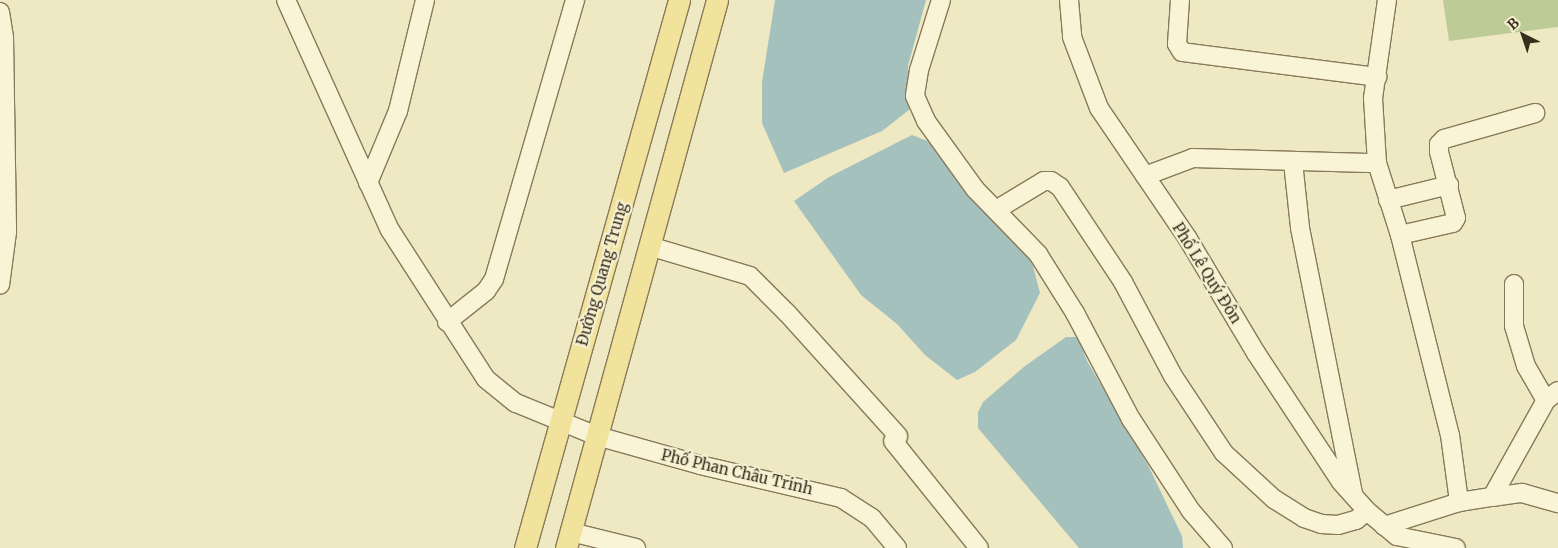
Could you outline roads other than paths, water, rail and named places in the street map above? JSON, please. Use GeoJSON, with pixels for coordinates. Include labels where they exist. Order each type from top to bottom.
{"type":"FeatureCollection","features":[{"type":"Feature","properties":{"kind":"main road","name":"Đường Quang Trung"},"geometry":{"type":"LineString","coordinates":[[525,548],[679,0]]}},
{"type":"Feature","properties":{"kind":"main road"},"geometry":{"type":"LineString","coordinates":[[568,540],[718,0]]}},
{"type":"Feature","properties":{"kind":"street","name":"Phố Phan Châu Trinh"},"geometry":{"type":"LineString","coordinates":[[286,0],[390,230],[447,322],[486,379],[516,403],[597,436],[700,465],[827,493],[872,518],[897,548]]}},
{"type":"Feature","properties":{"kind":"street"},"geometry":{"type":"LineString","coordinates":[[368,183],[398,111],[425,0]]}},
{"type":"Feature","properties":{"kind":"street"},"geometry":{"type":"LineString","coordinates":[[447,322],[486,291],[494,279],[575,0]]}},
{"type":"Feature","properties":{"kind":"street"},"geometry":{"type":"LineString","coordinates":[[941,0],[919,70],[915,96],[926,121],[952,159],[996,210],[1038,254],[1076,313],[1131,419],[1191,511],[1223,548]]}},
{"type":"Feature","properties":{"kind":"street","name":"Phố Lê Quý Đôn"},"geometry":{"type":"LineString","coordinates":[[1069,0],[1072,37],[1099,108],[1188,239],[1308,435],[1354,498],[1395,533],[1456,548]]}},
{"type":"Feature","properties":{"kind":"street"},"geometry":{"type":"LineString","coordinates":[[1180,0],[1177,44],[1182,52],[1377,77]]}},
{"type":"Feature","properties":{"kind":"street"},"geometry":{"type":"LineString","coordinates":[[1386,0],[1377,77],[1372,98],[1376,163],[1400,235],[1450,435],[1459,502]]}},
{"type":"Feature","properties":{"kind":"street"},"geometry":{"type":"LineString","coordinates":[[0,12],[4,37],[3,232],[0,285]]}},
{"type":"Feature","properties":{"kind":"street"},"geometry":{"type":"LineString","coordinates":[[1400,235],[1453,223],[1456,218],[1456,208],[1439,152],[1439,144],[1444,139],[1535,113]]}},
{"type":"Feature","properties":{"kind":"street"},"geometry":{"type":"LineString","coordinates":[[1145,176],[1193,158],[1376,163]]}},
{"type":"Feature","properties":{"kind":"street"},"geometry":{"type":"LineString","coordinates":[[1293,162],[1300,228],[1354,498]]}},
{"type":"Feature","properties":{"kind":"street"},"geometry":{"type":"LineString","coordinates":[[996,210],[1044,181],[1052,181],[1060,187],[1123,282],[1173,376],[1224,453],[1274,499],[1304,518],[1321,524],[1338,525],[1356,520],[1367,511]]}},
{"type":"Feature","properties":{"kind":"street"},"geometry":{"type":"LineString","coordinates":[[1388,200],[1449,185]]}},
{"type":"Feature","properties":{"kind":"street"},"geometry":{"type":"LineString","coordinates":[[649,246],[750,276],[787,313],[895,439],[979,548]]}},
{"type":"Feature","properties":{"kind":"street"},"geometry":{"type":"LineString","coordinates":[[1492,497],[1552,395],[1526,366],[1514,326],[1514,284]]}},
{"type":"Feature","properties":{"kind":"street"},"geometry":{"type":"LineString","coordinates":[[1395,533],[1459,502],[1522,493],[1558,502]]}},
{"type":"Feature","properties":{"kind":"street"},"geometry":{"type":"LineString","coordinates":[[568,540],[636,548]]}},
{"type":"Feature","properties":{"kind":"water"},"geometry":{"type":"Polygon","coordinates":[[[775,0],[926,0],[908,66],[909,110],[882,131],[784,173],[762,123],[762,82],[775,0]]]}},
{"type":"Feature","properties":{"kind":"water"},"geometry":{"type":"Polygon","coordinates":[[[912,135],[930,142],[1020,241],[1033,266],[1040,293],[1016,340],[975,372],[957,380],[925,355],[897,324],[861,295],[794,201],[829,177],[912,135]]]}},
{"type":"Feature","properties":{"kind":"water"},"geometry":{"type":"Polygon","coordinates":[[[1066,337],[1078,337],[1087,361],[1148,465],[1182,536],[1183,548],[1079,548],[978,428],[978,412],[983,402],[1025,366],[1066,337]]]}}]}
